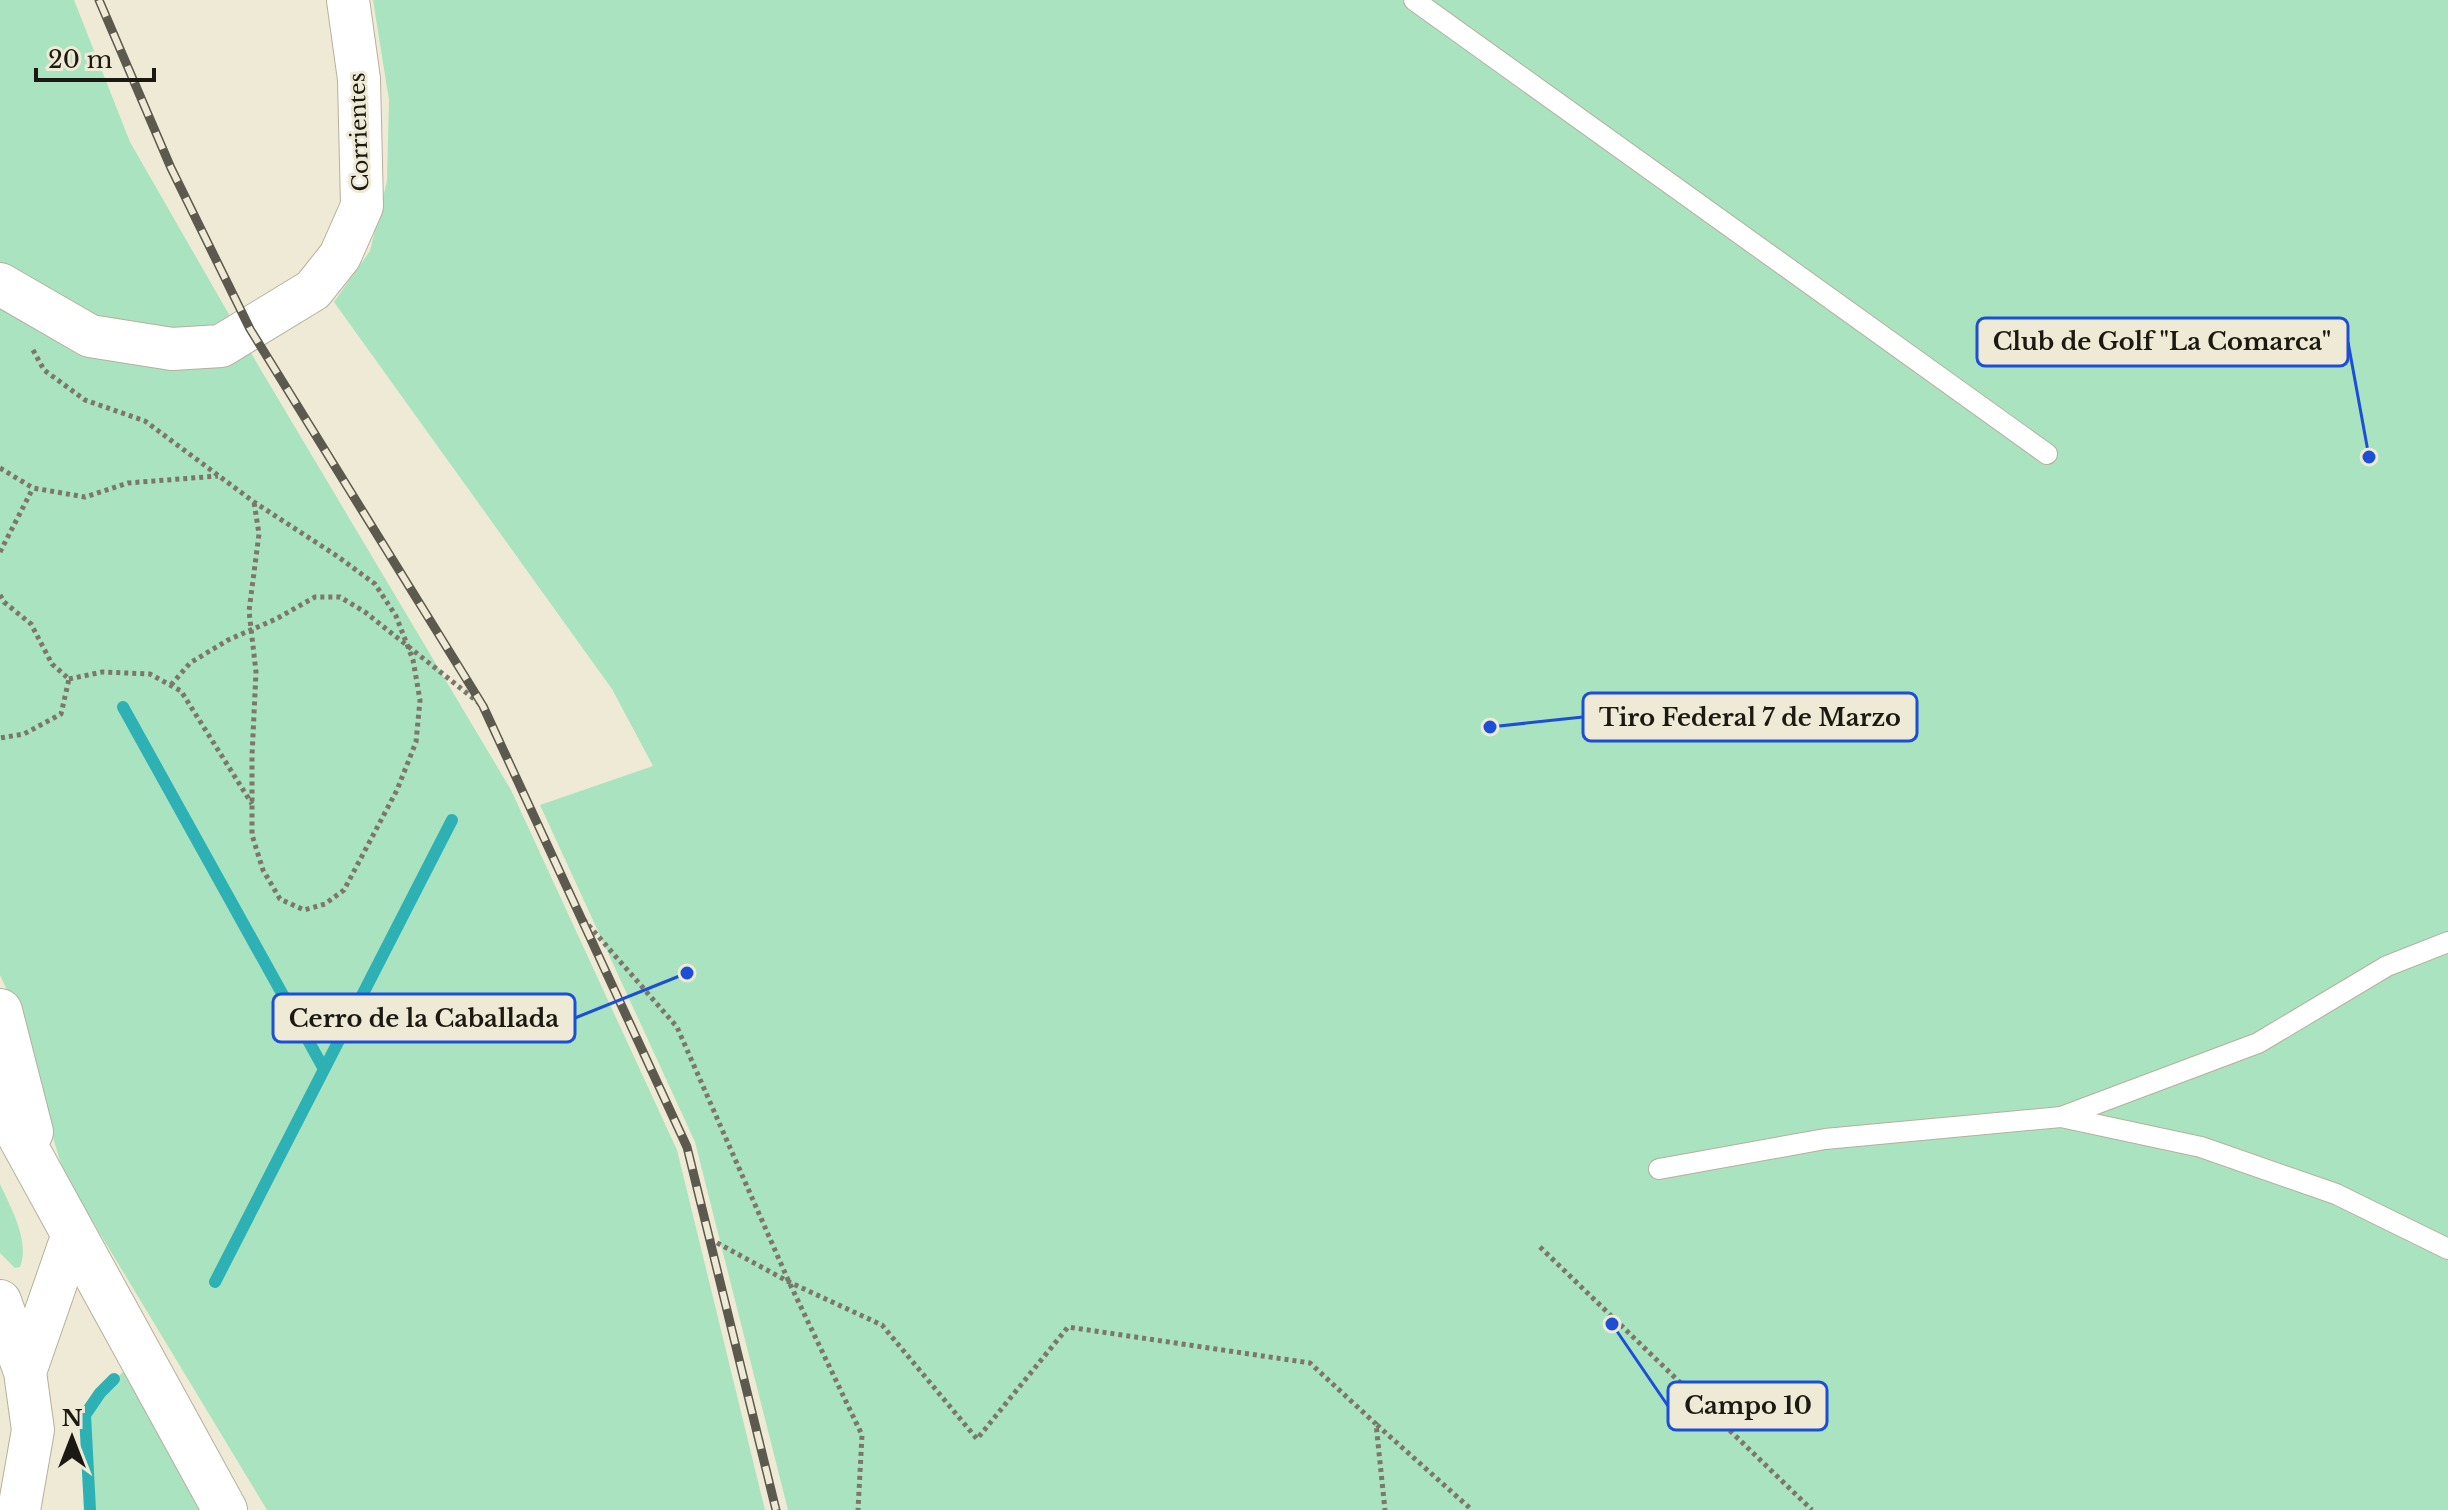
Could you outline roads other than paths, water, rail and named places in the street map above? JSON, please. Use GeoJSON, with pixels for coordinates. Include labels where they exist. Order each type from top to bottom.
{"type":"FeatureCollection","features":[{"type":"Feature","properties":{"kind":"main road"},"geometry":{"type":"LineString","coordinates":[[0,1011],[42,1177]]}},
{"type":"Feature","properties":{"kind":"main road"},"geometry":{"type":"LineString","coordinates":[[0,1100],[225,1510]]}},
{"type":"Feature","properties":{"kind":"street","name":"Corrientes"},"geometry":{"type":"LineString","coordinates":[[0,284],[90,336],[172,349],[221,346],[313,290],[340,256],[362,206],[359,79],[348,0]]}},
{"type":"Feature","properties":{"kind":"street"},"geometry":{"type":"LineString","coordinates":[[25,1372],[73,1234]]}},
{"type":"Feature","properties":{"kind":"street"},"geometry":{"type":"LineString","coordinates":[[0,1301],[25,1372],[33,1430],[19,1510]]}},
{"type":"Feature","properties":{"kind":"lane"},"geometry":{"type":"LineString","coordinates":[[1414,0],[2047,454]]}},
{"type":"Feature","properties":{"kind":"lane"},"geometry":{"type":"LineString","coordinates":[[1659,1169],[1825,1139],[2061,1117],[2258,1043],[2387,966],[2448,942]]}},
{"type":"Feature","properties":{"kind":"lane"},"geometry":{"type":"LineString","coordinates":[[2061,1117],[2201,1147],[2336,1194],[2448,1249]]}},
{"type":"Feature","properties":{"kind":"waterway"},"geometry":{"type":"LineString","coordinates":[[123,707],[324,1069]]}},
{"type":"Feature","properties":{"kind":"waterway"},"geometry":{"type":"LineString","coordinates":[[215,1282],[452,820]]}},
{"type":"Feature","properties":{"kind":"waterway"},"geometry":{"type":"LineString","coordinates":[[90,1510],[85,1415],[114,1379]]}},
{"type":"Feature","properties":{"kind":"railway"},"geometry":{"type":"LineString","coordinates":[[99,0],[171,168],[250,329],[483,706],[687,1147],[776,1510]]}},
{"type":"Feature","properties":{"kind":"place","name":"Club de Golf \"La Comarca\""},"geometry":{"type":"Point","coordinates":[2369,457]}},
{"type":"Feature","properties":{"kind":"place","name":"Tiro Federal 7 de Marzo"},"geometry":{"type":"Point","coordinates":[1490,727]}},
{"type":"Feature","properties":{"kind":"place","name":"Cerro de la Caballada"},"geometry":{"type":"Point","coordinates":[687,973]}},
{"type":"Feature","properties":{"kind":"place","name":"Campo 10"},"geometry":{"type":"Point","coordinates":[1612,1324]}}]}
